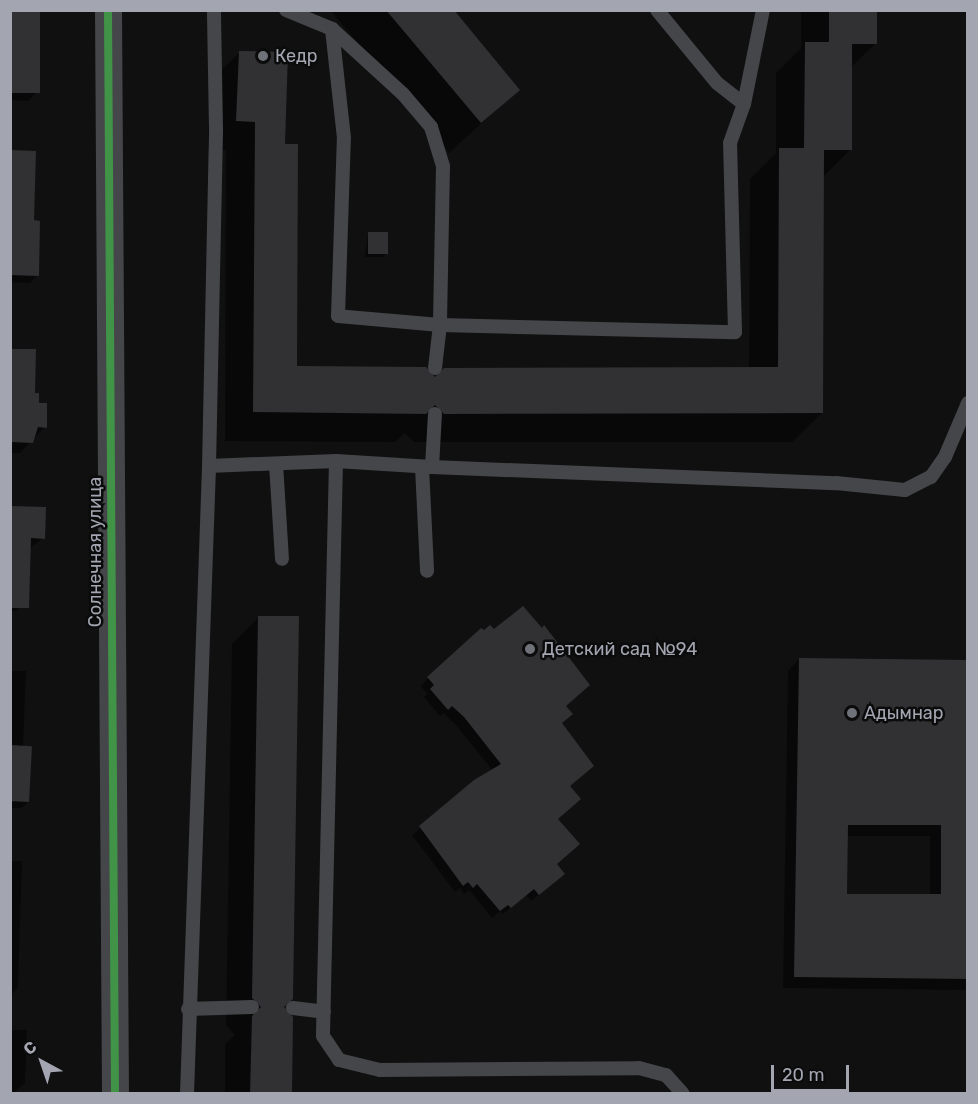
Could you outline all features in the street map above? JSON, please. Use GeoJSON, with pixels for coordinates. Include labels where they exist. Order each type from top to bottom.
{"type":"FeatureCollection","features":[{"type":"Feature","properties":{"kind":"street","name":"Солнечная улица"},"geometry":{"type":"LineString","coordinates":[[108,10],[115,1094]]}},
{"type":"Feature","properties":{"kind":"lane"},"geometry":{"type":"LineString","coordinates":[[188,1094],[188,1009],[209,466],[216,129],[214,10]]}},
{"type":"Feature","properties":{"kind":"lane"},"geometry":{"type":"LineString","coordinates":[[286,10],[332,29],[403,94],[431,127],[443,166],[440,325],[435,368]]}},
{"type":"Feature","properties":{"kind":"lane"},"geometry":{"type":"LineString","coordinates":[[657,10],[717,83],[744,104]]}},
{"type":"Feature","properties":{"kind":"lane"},"geometry":{"type":"LineString","coordinates":[[332,29],[344,138],[338,316],[440,325],[735,332],[730,142],[744,104],[763,10]]}},
{"type":"Feature","properties":{"kind":"lane"},"geometry":{"type":"LineString","coordinates":[[209,466],[336,460],[427,467],[836,483],[905,490],[931,477],[945,457],[968,403]]}},
{"type":"Feature","properties":{"kind":"lane"},"geometry":{"type":"LineString","coordinates":[[427,571],[427,467],[435,414]]}},
{"type":"Feature","properties":{"kind":"lane"},"geometry":{"type":"LineString","coordinates":[[336,460],[323,1036],[339,1060],[380,1070],[639,1068],[666,1075],[683,1094]]}},
{"type":"Feature","properties":{"kind":"lane"},"geometry":{"type":"LineString","coordinates":[[276,464],[282,559]]}},
{"type":"Feature","properties":{"kind":"lane"},"geometry":{"type":"LineString","coordinates":[[188,1009],[252,1007]]}},
{"type":"Feature","properties":{"kind":"lane"},"geometry":{"type":"LineString","coordinates":[[293,1008],[324,1012]]}},
{"type":"Feature","properties":{"kind":"building"},"geometry":{"type":"Polygon","coordinates":[[[10,10],[40,10],[40,93],[10,93],[10,10]]]}},
{"type":"Feature","properties":{"kind":"building"},"geometry":{"type":"Polygon","coordinates":[[[386,10],[454,10],[520,90],[481,123],[386,10]]]}},
{"type":"Feature","properties":{"kind":"building"},"geometry":{"type":"Polygon","coordinates":[[[829,10],[877,10],[877,44],[852,44],[852,150],[824,150],[823,413],[444,414],[435,405],[426,414],[253,412],[255,122],[236,121],[239,51],[288,52],[285,144],[298,144],[297,366],[426,367],[435,377],[444,368],[778,367],[779,148],[804,148],[805,42],[829,42],[829,10]]]}},
{"type":"Feature","properties":{"kind":"building"},"geometry":{"type":"Polygon","coordinates":[[[10,150],[36,151],[34,220],[40,221],[39,276],[10,275],[10,150]]]}},
{"type":"Feature","properties":{"kind":"building"},"geometry":{"type":"Polygon","coordinates":[[[368,232],[388,232],[388,254],[368,254],[368,232]]]}},
{"type":"Feature","properties":{"kind":"building"},"geometry":{"type":"Polygon","coordinates":[[[10,349],[36,349],[35,393],[39,393],[39,403],[47,403],[47,428],[38,427],[33,443],[10,442],[10,349]]]}},
{"type":"Feature","properties":{"kind":"building"},"geometry":{"type":"Polygon","coordinates":[[[10,506],[46,507],[45,539],[31,538],[29,608],[10,608],[10,506]]]}},
{"type":"Feature","properties":{"kind":"building"},"geometry":{"type":"Polygon","coordinates":[[[523,606],[542,628],[544,625],[590,685],[566,706],[573,714],[562,723],[594,766],[570,786],[581,799],[558,819],[580,844],[557,864],[565,874],[539,895],[534,889],[511,908],[508,905],[500,911],[477,884],[473,888],[468,882],[463,886],[419,826],[474,780],[501,764],[464,717],[452,706],[448,710],[430,689],[434,685],[427,677],[481,628],[484,630],[490,625],[494,629],[523,606]]]}},
{"type":"Feature","properties":{"kind":"building"},"geometry":{"type":"Polygon","coordinates":[[[258,616],[299,616],[293,999],[284,1007],[293,1017],[292,1094],[250,1094],[252,1016],[261,1007],[252,998],[258,616]]]}},
{"type":"Feature","properties":{"kind":"building"},"geometry":{"type":"Polygon","coordinates":[[[799,658],[968,660],[968,979],[794,977],[799,658]],[[848,825],[847,894],[941,894],[941,825],[848,825]]]}},
{"type":"Feature","properties":{"kind":"building"},"geometry":{"type":"Polygon","coordinates":[[[10,745],[32,746],[29,802],[10,801],[10,745]]]}},
{"type":"Feature","properties":{"kind":"cycle path"},"geometry":{"type":"LineString","coordinates":[[108,10],[115,1094]]}},
{"type":"Feature","properties":{"kind":"place","name":"Кедр"},"geometry":{"type":"Point","coordinates":[263,56]}},
{"type":"Feature","properties":{"kind":"place","name":"Детский сад №94"},"geometry":{"type":"Point","coordinates":[530,649]}},
{"type":"Feature","properties":{"kind":"place","name":"Адымнар"},"geometry":{"type":"Point","coordinates":[852,713]}}]}
